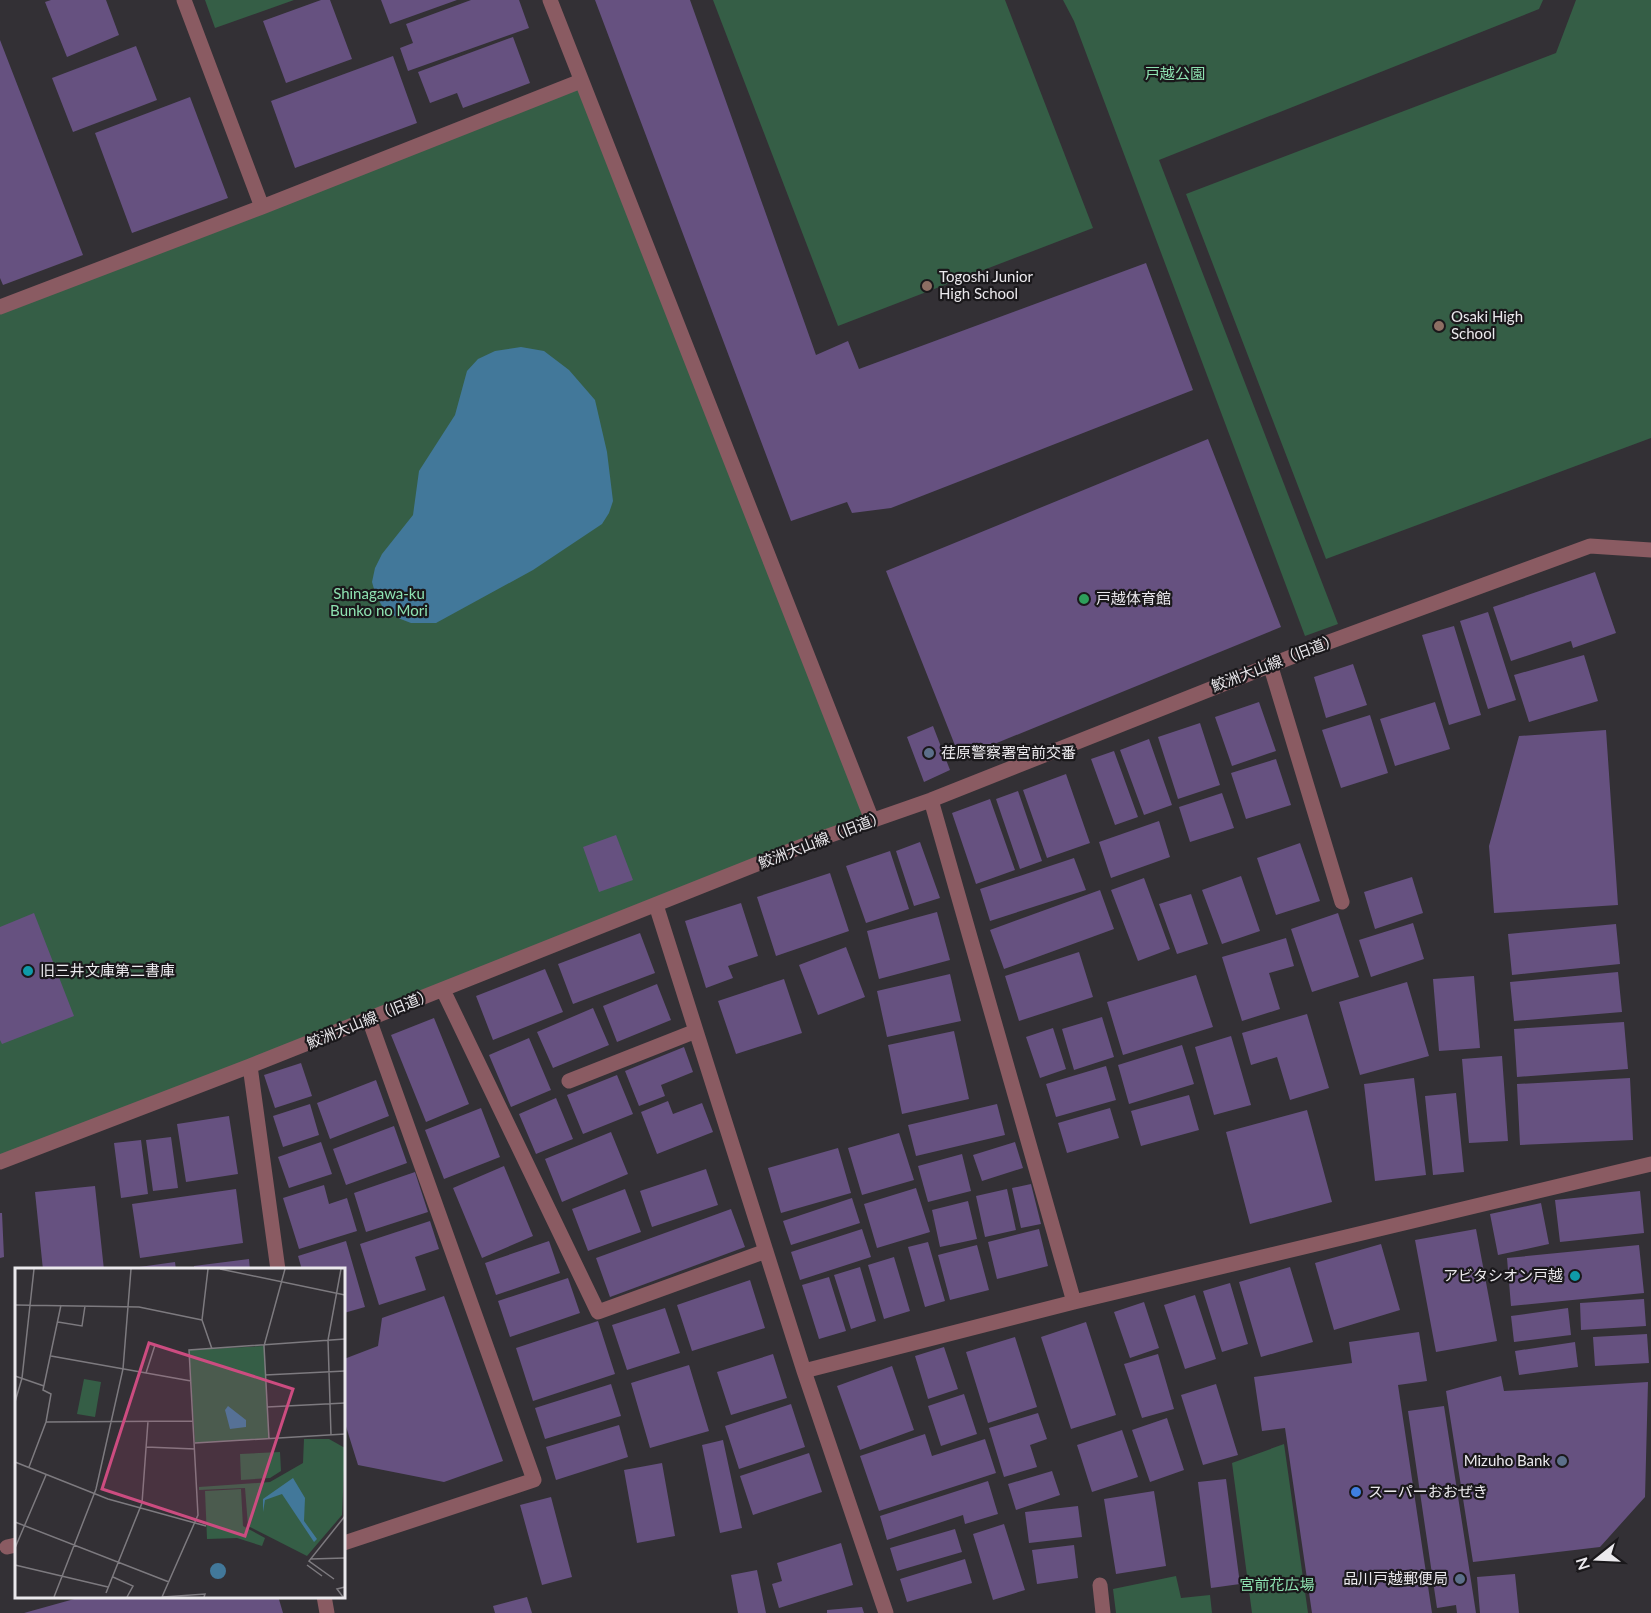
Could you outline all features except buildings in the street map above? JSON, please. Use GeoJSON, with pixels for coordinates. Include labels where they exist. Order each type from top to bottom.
{"type":"FeatureCollection","features":[{"type":"Feature","properties":{"kind":"street"},"geometry":{"type":"LineString","coordinates":[[184,0],[262,207]]}},
{"type":"Feature","properties":{"kind":"street"},"geometry":{"type":"LineString","coordinates":[[550,0],[872,820]]}},
{"type":"Feature","properties":{"kind":"street"},"geometry":{"type":"LineString","coordinates":[[0,307],[581,81]]}},
{"type":"Feature","properties":{"kind":"street","name":"鮫洲大山線（旧道）"},"geometry":{"type":"LineString","coordinates":[[0,1162],[250,1066],[872,820],[931,800],[1270,664],[1590,546],[1651,550]]}},
{"type":"Feature","properties":{"kind":"street"},"geometry":{"type":"LineString","coordinates":[[1270,664],[1342,902]]}},
{"type":"Feature","properties":{"kind":"street"},"geometry":{"type":"LineString","coordinates":[[931,800],[1074,1302]]}},
{"type":"Feature","properties":{"kind":"street"},"geometry":{"type":"LineString","coordinates":[[656,905],[804,1371],[886,1613]]}},
{"type":"Feature","properties":{"kind":"street"},"geometry":{"type":"LineString","coordinates":[[443,990],[598,1312],[766,1251]]}},
{"type":"Feature","properties":{"kind":"street"},"geometry":{"type":"LineString","coordinates":[[345,1543],[534,1480],[369,1019]]}},
{"type":"Feature","properties":{"kind":"street"},"geometry":{"type":"LineString","coordinates":[[569,1081],[696,1031]]}},
{"type":"Feature","properties":{"kind":"street"},"geometry":{"type":"LineString","coordinates":[[250,1066],[279,1268]]}},
{"type":"Feature","properties":{"kind":"street"},"geometry":{"type":"LineString","coordinates":[[804,1371],[1074,1302],[1651,1164]]}},
{"type":"Feature","properties":{"kind":"street"},"geometry":{"type":"LineString","coordinates":[[1100,1586],[1103,1613]]}},
{"type":"Feature","properties":{"kind":"street"},"geometry":{"type":"LineString","coordinates":[[324,1598],[327,1613]]}},
{"type":"Feature","properties":{"kind":"green space"},"geometry":{"type":"Polygon","coordinates":[[[205,0],[294,0],[215,28],[205,0]]]}},
{"type":"Feature","properties":{"kind":"green space"},"geometry":{"type":"Polygon","coordinates":[[[713,0],[1005,0],[1093,228],[838,326],[713,0]]]}},
{"type":"Feature","properties":{"kind":"green space","name":"戸越公園"},"geometry":{"type":"Polygon","coordinates":[[[1063,0],[1543,0],[1539,9],[1159,160],[1338,624],[1305,636],[1074,21],[1063,0]]]}},
{"type":"Feature","properties":{"kind":"green space","name":"Osaki High School"},"geometry":{"type":"Polygon","coordinates":[[[1576,0],[1651,0],[1651,438],[1326,559],[1186,194],[1556,53],[1576,0]]]}},
{"type":"Feature","properties":{"kind":"green space","name":"Shinagawa-ku Bunko no Mori"},"geometry":{"type":"Polygon","coordinates":[[[581,81],[872,820],[0,1161],[0,306],[581,81]]]}},
{"type":"Feature","properties":{"kind":"green space","name":"宮前花広場"},"geometry":{"type":"Polygon","coordinates":[[[1284,1444],[1308,1613],[1252,1613],[1232,1463],[1284,1444]]]}},
{"type":"Feature","properties":{"kind":"green space"},"geometry":{"type":"Polygon","coordinates":[[[1176,1576],[1181,1598],[1210,1595],[1212,1613],[1116,1613],[1113,1589],[1176,1576]]]}},
{"type":"Feature","properties":{"kind":"water"},"geometry":{"type":"Polygon","coordinates":[[[521,347],[544,351],[569,370],[595,400],[607,452],[613,501],[609,513],[602,524],[533,570],[436,623],[411,623],[398,618],[384,609],[376,596],[372,582],[375,568],[382,554],[413,515],[419,471],[455,415],[467,371],[478,359],[495,351],[521,347]]]}},
{"type":"Feature","properties":{"kind":"place","name":"Togoshi Junior High School"},"geometry":{"type":"Point","coordinates":[927,286]}},
{"type":"Feature","properties":{"kind":"place","name":"Osaki High School"},"geometry":{"type":"Point","coordinates":[1439,326]}},
{"type":"Feature","properties":{"kind":"place","name":"戸越体育館"},"geometry":{"type":"Point","coordinates":[1084,599]}},
{"type":"Feature","properties":{"kind":"place","name":"荏原警察署宮前交番"},"geometry":{"type":"Point","coordinates":[929,753]}},
{"type":"Feature","properties":{"kind":"place","name":"旧三井文庫第二書庫"},"geometry":{"type":"Point","coordinates":[28,971]}},
{"type":"Feature","properties":{"kind":"place","name":"アビタシオン戸越"},"geometry":{"type":"Point","coordinates":[1575,1276]}},
{"type":"Feature","properties":{"kind":"place","name":"Mizuho Bank"},"geometry":{"type":"Point","coordinates":[1562,1461]}},
{"type":"Feature","properties":{"kind":"place","name":"スーパーおおぜき"},"geometry":{"type":"Point","coordinates":[1356,1492]}},
{"type":"Feature","properties":{"kind":"place","name":"品川戸越郵便局"},"geometry":{"type":"Point","coordinates":[1460,1579]}}]}
